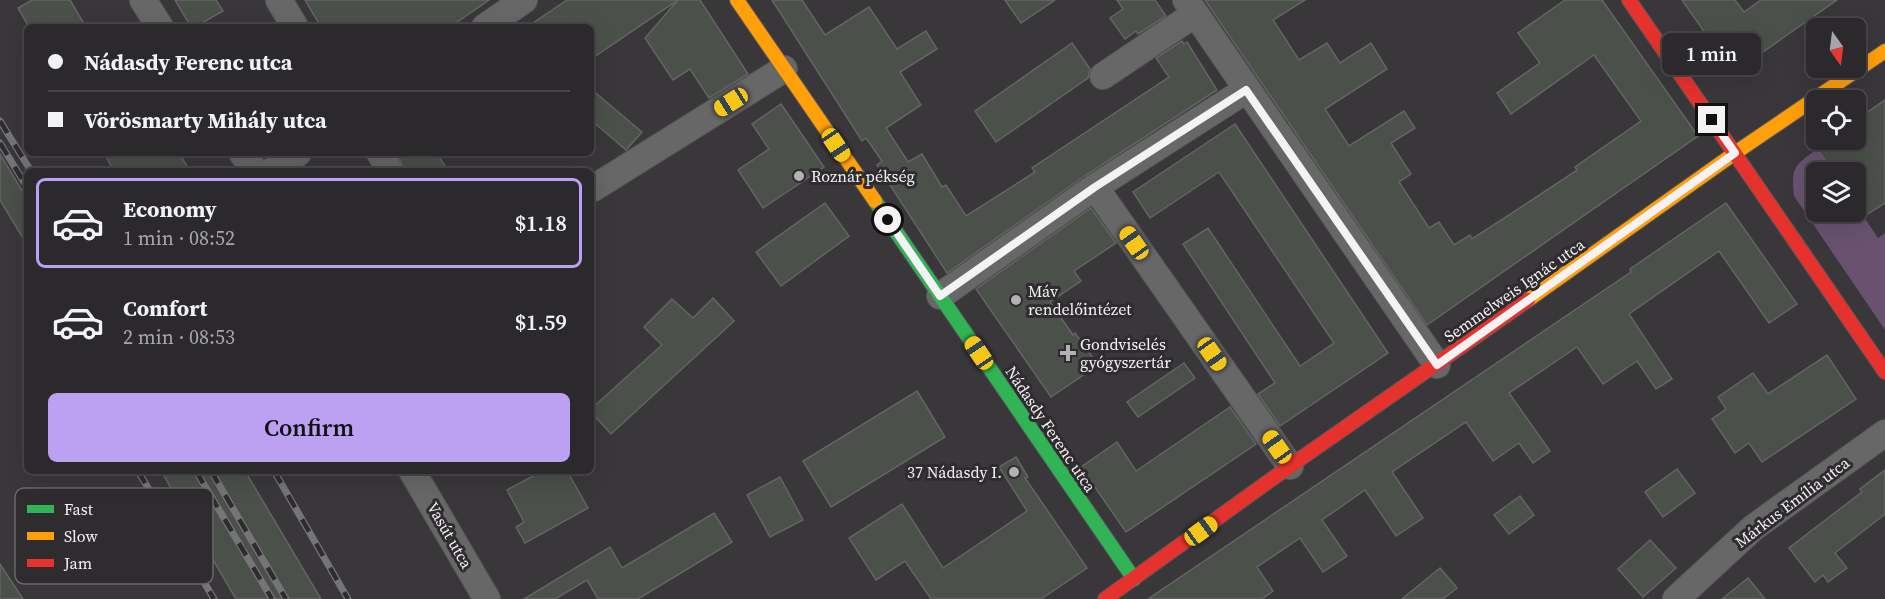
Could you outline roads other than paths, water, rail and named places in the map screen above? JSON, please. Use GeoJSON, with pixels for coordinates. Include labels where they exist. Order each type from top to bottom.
{"type":"FeatureCollection","features":[{"type":"Feature","properties":{"kind":"street"},"geometry":{"type":"LineString","coordinates":[[143,0],[158,24]]}},
{"type":"Feature","properties":{"kind":"street"},"geometry":{"type":"LineString","coordinates":[[279,0],[293,24]]}},
{"type":"Feature","properties":{"kind":"street"},"geometry":{"type":"LineString","coordinates":[[489,24],[524,0]]}},
{"type":"Feature","properties":{"kind":"street","name":"Nádasdy Ferenc utca"},"geometry":{"type":"LineString","coordinates":[[737,0],[1134,579]]}},
{"type":"Feature","properties":{"kind":"street"},"geometry":{"type":"LineString","coordinates":[[1629,0],[1885,372]]}},
{"type":"Feature","properties":{"kind":"street"},"geometry":{"type":"LineString","coordinates":[[1103,76],[1191,7],[1437,365]]}},
{"type":"Feature","properties":{"kind":"street","name":"Semmelweis Ignác utca"},"geometry":{"type":"LineString","coordinates":[[1106,599],[1122,594],[1134,579],[1290,466],[1437,365],[1735,153],[1885,51]]}},
{"type":"Feature","properties":{"kind":"street"},"geometry":{"type":"LineString","coordinates":[[594,188],[784,69]]}},
{"type":"Feature","properties":{"kind":"street"},"geometry":{"type":"LineString","coordinates":[[940,296],[1095,187],[1246,90]]}},
{"type":"Feature","properties":{"kind":"street"},"geometry":{"type":"LineString","coordinates":[[276,168],[294,156]]}},
{"type":"Feature","properties":{"kind":"street"},"geometry":{"type":"LineString","coordinates":[[1095,187],[1290,466]]}},
{"type":"Feature","properties":{"kind":"street","name":"Márkus Emília utca"},"geometry":{"type":"LineString","coordinates":[[1676,599],[1753,528],[1885,433]]}},
{"type":"Feature","properties":{"kind":"street","name":"Vasút utca"},"geometry":{"type":"LineString","coordinates":[[414,474],[487,599]]}},
{"type":"Feature","properties":{"kind":"railway"},"geometry":{"type":"LineString","coordinates":[[0,121],[29,168]]}},
{"type":"Feature","properties":{"kind":"railway"},"geometry":{"type":"LineString","coordinates":[[0,143],[24,182]]}},
{"type":"Feature","properties":{"kind":"railway"},"geometry":{"type":"LineString","coordinates":[[140,474],[148,488]]}},
{"type":"Feature","properties":{"kind":"railway"},"geometry":{"type":"LineString","coordinates":[[198,474],[206,488]]}},
{"type":"Feature","properties":{"kind":"railway"},"geometry":{"type":"LineString","coordinates":[[213,474],[286,599]]}},
{"type":"Feature","properties":{"kind":"railway"},"geometry":{"type":"LineString","coordinates":[[276,474],[348,599]]}},
{"type":"Feature","properties":{"kind":"railway"},"geometry":{"type":"LineString","coordinates":[[213,500],[272,599]]}},
{"type":"Feature","properties":{"kind":"railway"},"geometry":{"type":"LineString","coordinates":[[205,584],[214,599]]}},
{"type":"Feature","properties":{"kind":"place","name":"Roznár pékség"},"geometry":{"type":"Point","coordinates":[799,176]}},
{"type":"Feature","properties":{"kind":"place","name":"Máv rendelőintézet"},"geometry":{"type":"Point","coordinates":[1016,300]}},
{"type":"Feature","properties":{"kind":"place","name":"Gondviselés gyógyszertár"},"geometry":{"type":"Point","coordinates":[1068,353]}},
{"type":"Feature","properties":{"kind":"place","name":"37 Nádasdy I."},"geometry":{"type":"Point","coordinates":[1014,472]}}]}
